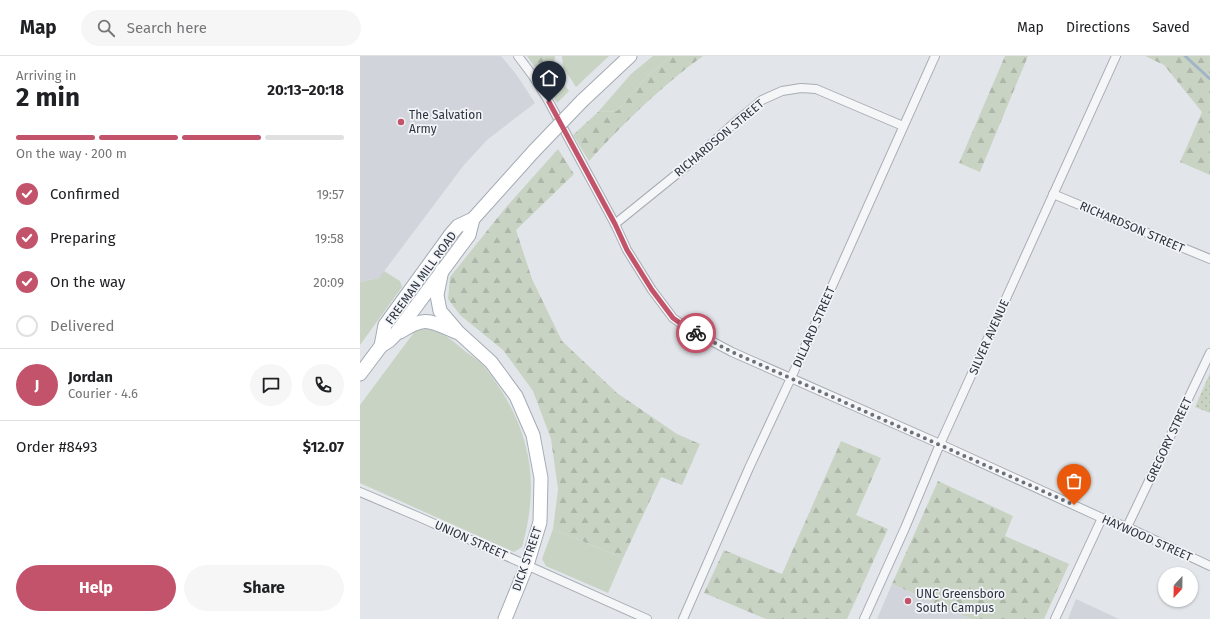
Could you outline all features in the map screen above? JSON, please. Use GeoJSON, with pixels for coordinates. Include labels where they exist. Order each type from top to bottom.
{"type":"FeatureCollection","features":[{"type":"Feature","properties":{"kind":"main road","name":"FREEMAN MILL ROAD"},"geometry":{"type":"LineString","coordinates":[[381,346],[385,325],[458,226],[473,219],[534,151],[582,101],[630,57]]}},
{"type":"Feature","properties":{"kind":"main road","name":"FREEMAN MILL ROAD"},"geometry":{"type":"LineString","coordinates":[[360,374],[381,346],[394,336],[469,235],[473,219]]}},
{"type":"Feature","properties":{"kind":"main road","name":"DICK STREET"},"geometry":{"type":"LineString","coordinates":[[442,270],[437,296],[440,311],[458,332],[491,362],[516,396],[533,435],[541,478],[540,522],[527,565],[505,619]]}},
{"type":"Feature","properties":{"kind":"main road"},"geometry":{"type":"LineString","coordinates":[[394,336],[413,323],[428,321],[458,332]]}},
{"type":"Feature","properties":{"kind":"street","name":"HAYWOOD STREET"},"geometry":{"type":"LineString","coordinates":[[518,56],[533,76],[549,102],[615,224],[627,250],[673,318],[687,328],[732,352],[940,444],[1102,518],[1127,527],[1210,566]]}},
{"type":"Feature","properties":{"kind":"street","name":"DILLARD STREET"},"geometry":{"type":"LineString","coordinates":[[683,619],[749,468],[791,378],[935,56]]}},
{"type":"Feature","properties":{"kind":"street","name":"SILVER AVENUE"},"geometry":{"type":"LineString","coordinates":[[864,619],[905,528],[940,444],[1116,56]]}},
{"type":"Feature","properties":{"kind":"street","name":"RICHARDSON STREET"},"geometry":{"type":"LineString","coordinates":[[615,224],[688,165],[762,100],[782,91],[801,88],[816,89],[903,126]]}},
{"type":"Feature","properties":{"kind":"street","name":"RICHARDSON STREET"},"geometry":{"type":"LineString","coordinates":[[1053,194],[1210,259]]}},
{"type":"Feature","properties":{"kind":"street","name":"GREGORY STREET"},"geometry":{"type":"LineString","coordinates":[[1127,527],[1210,353]]}},
{"type":"Feature","properties":{"kind":"street","name":"UNION STREET"},"geometry":{"type":"LineString","coordinates":[[360,492],[647,619]]}},
{"type":"Feature","properties":{"kind":"street"},"geometry":{"type":"LineString","coordinates":[[1055,619],[1102,518]]}},
{"type":"Feature","properties":{"kind":"shaded area"},"geometry":{"type":"Polygon","coordinates":[[[360,56],[501,56],[516,74],[535,103],[487,140],[464,165],[379,278],[360,282],[360,56]]]}},
{"type":"Feature","properties":{"kind":"shaded area","name":"UNC Greensboro South Campus"},"geometry":{"type":"Polygon","coordinates":[[[892,584],[971,619],[877,619],[892,584]]]}},
{"type":"Feature","properties":{"kind":"shaded area"},"geometry":{"type":"Polygon","coordinates":[[[1076,599],[1119,619],[1068,619],[1076,599]]]}},
{"type":"Feature","properties":{"kind":"green space"},"geometry":{"type":"Polygon","coordinates":[[[527,56],[555,56],[555,66],[569,91],[557,103],[541,76],[527,56]]]}},
{"type":"Feature","properties":{"kind":"green space"},"geometry":{"type":"Polygon","coordinates":[[[562,56],[609,56],[576,87],[563,67],[562,56]]]}},
{"type":"Feature","properties":{"kind":"green space"},"geometry":{"type":"Polygon","coordinates":[[[653,56],[672,56],[649,74],[617,111],[598,112],[631,74],[653,56]]]}},
{"type":"Feature","properties":{"kind":"green space"},"geometry":{"type":"Polygon","coordinates":[[[672,56],[703,56],[672,80],[643,106],[589,161],[573,135],[598,112],[617,111],[649,74],[672,56]]]}},
{"type":"Feature","properties":{"kind":"green space"},"geometry":{"type":"Polygon","coordinates":[[[1005,56],[1028,56],[980,172],[959,163],[1005,56]]]}},
{"type":"Feature","properties":{"kind":"green space"},"geometry":{"type":"Polygon","coordinates":[[[1145,56],[1210,56],[1210,175],[1180,162],[1202,112],[1164,65],[1145,56]]]}},
{"type":"Feature","properties":{"kind":"green space"},"geometry":{"type":"Polygon","coordinates":[[[558,149],[574,174],[516,230],[532,279],[562,341],[617,393],[677,434],[700,444],[682,485],[661,477],[623,558],[553,529],[558,489],[551,439],[533,391],[503,350],[460,315],[448,299],[450,277],[507,206],[558,149]]]}},
{"type":"Feature","properties":{"kind":"green space"},"geometry":{"type":"Polygon","coordinates":[[[384,271],[400,281],[402,287],[360,345],[360,282],[379,278],[384,271]]]}},
{"type":"Feature","properties":{"kind":"green space"},"geometry":{"type":"Polygon","coordinates":[[[425,328],[437,331],[447,337],[483,365],[502,391],[516,418],[528,454],[531,490],[527,527],[522,547],[514,552],[360,483],[360,405],[415,331],[425,328]]]}},
{"type":"Feature","properties":{"kind":"green space"},"geometry":{"type":"Polygon","coordinates":[[[1210,373],[1210,413],[1195,407],[1210,373]]]}},
{"type":"Feature","properties":{"kind":"green space"},"geometry":{"type":"Polygon","coordinates":[[[841,441],[881,458],[856,515],[888,529],[847,619],[766,619],[704,593],[724,550],[782,574],[841,441]]]}},
{"type":"Feature","properties":{"kind":"green space"},"geometry":{"type":"Polygon","coordinates":[[[938,481],[1013,516],[1005,536],[1069,564],[1044,619],[971,619],[892,584],[938,481]]]}},
{"type":"Feature","properties":{"kind":"green space"},"geometry":{"type":"Polygon","coordinates":[[[553,529],[623,558],[608,593],[546,566],[542,559],[553,529]]]}},
{"type":"Feature","properties":{"kind":"waterway"},"geometry":{"type":"LineString","coordinates":[[1185,56],[1210,79]]}},
{"type":"Feature","properties":{"kind":"way so far"},"geometry":{"type":"LineString","coordinates":[[696,333],[732,352],[1074,505]]}},
{"type":"Feature","properties":{"kind":"place","name":"The Salvation Army"},"geometry":{"type":"Point","coordinates":[401,122]}},
{"type":"Feature","properties":{"kind":"place","name":"UNC Greensboro South Campus"},"geometry":{"type":"Point","coordinates":[908,601]}},
{"type":"Feature","properties":{"kind":"route"},"geometry":{"type":"LineString","coordinates":[[549,102],[615,224],[627,250],[652,290],[673,318],[696,333]]}}]}
